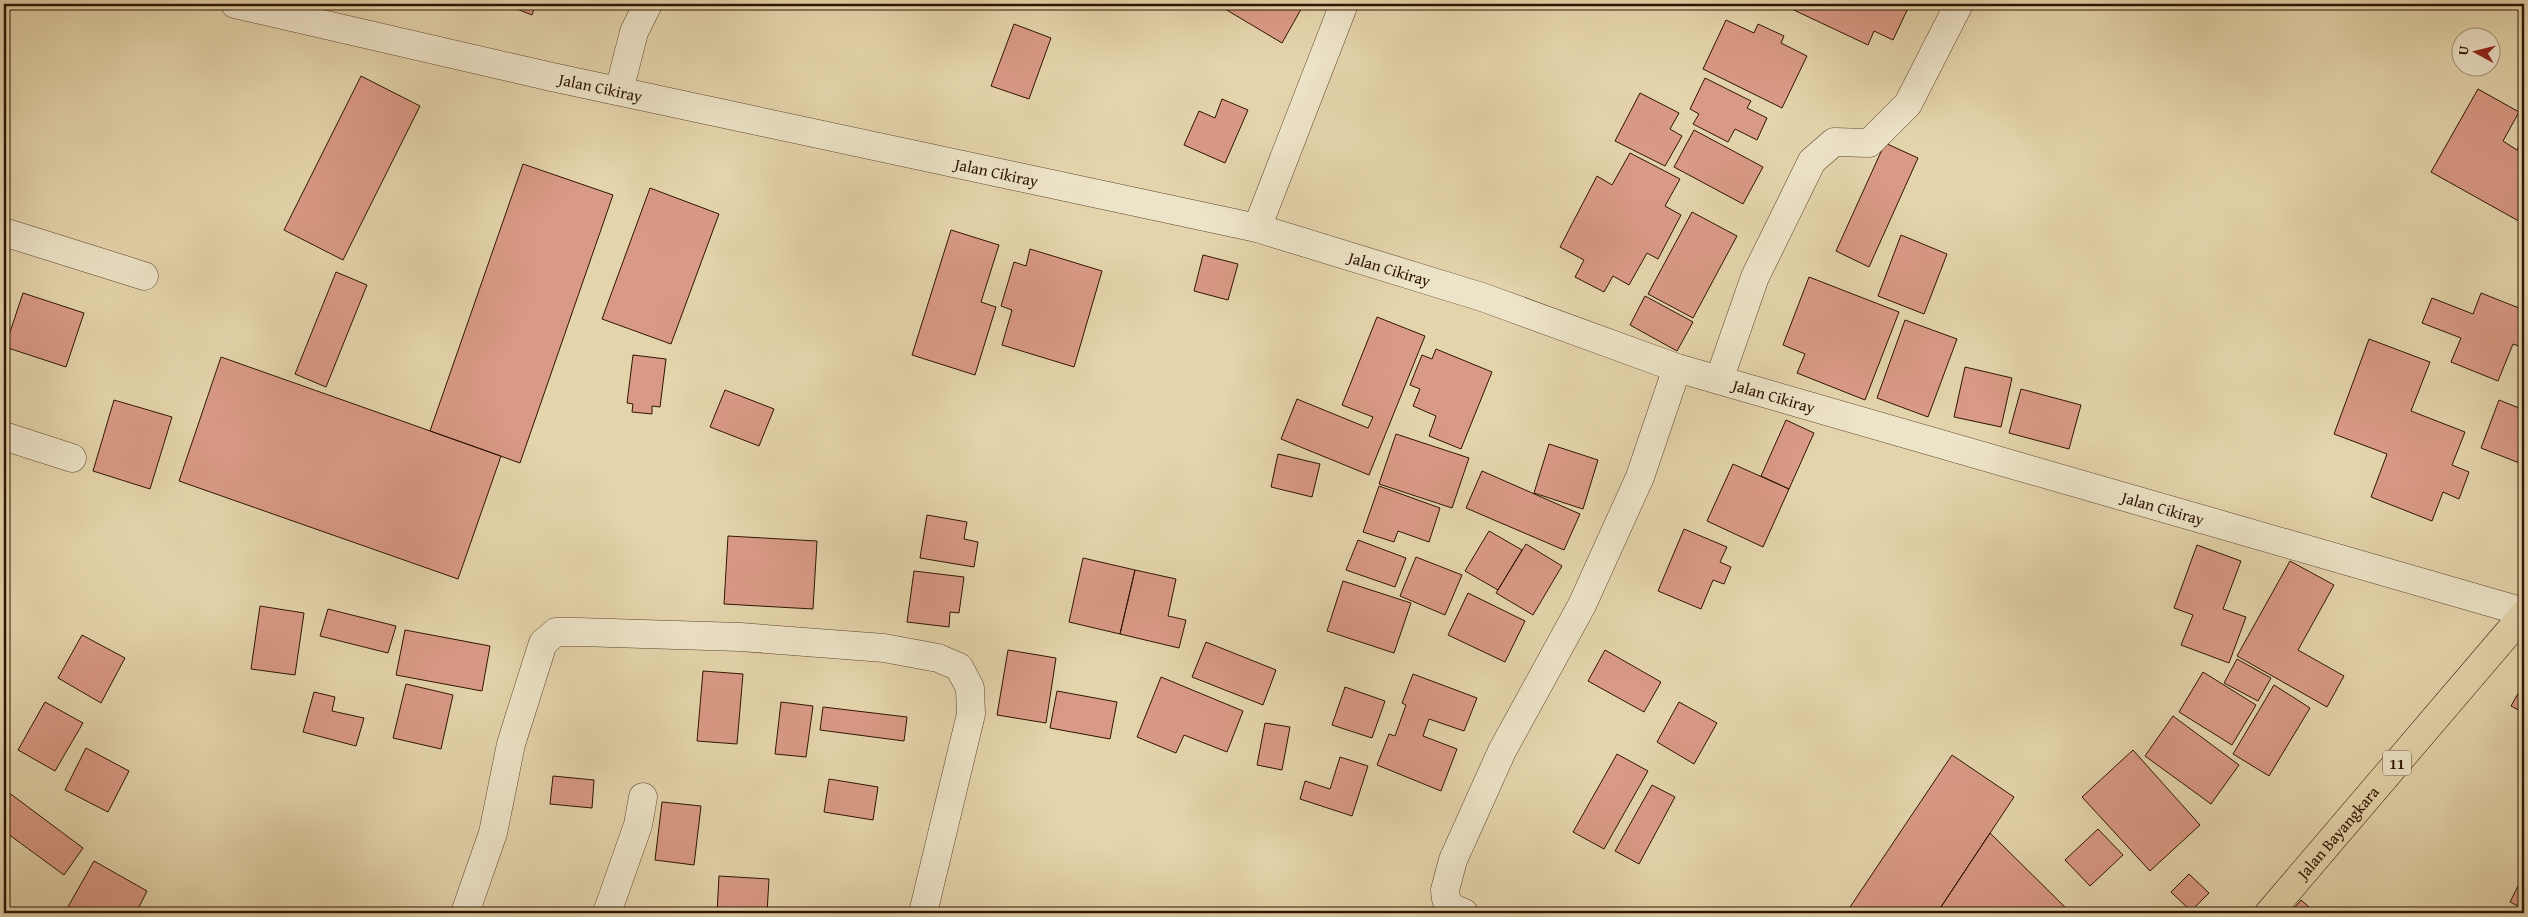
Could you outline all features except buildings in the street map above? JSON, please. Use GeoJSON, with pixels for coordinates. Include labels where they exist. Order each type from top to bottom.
{"type":"FeatureCollection","features":[{"type":"Feature","properties":{"kind":"highway","name":"Jalan Bayangkara"},"geometry":{"type":"LineString","coordinates":[[2269,913],[2524,613]]}},
{"type":"Feature","properties":{"kind":"street","name":"Jalan Cikiray"},"geometry":{"type":"LineString","coordinates":[[237,4],[619,91],[1257,228],[1482,297],[1677,368],[2524,613]]}},
{"type":"Feature","properties":{"kind":"street"},"geometry":{"type":"LineString","coordinates":[[619,91],[634,32],[648,4]]}},
{"type":"Feature","properties":{"kind":"street"},"geometry":{"type":"LineString","coordinates":[[1257,228],[1344,4]]}},
{"type":"Feature","properties":{"kind":"street"},"geometry":{"type":"LineString","coordinates":[[1719,380],[1755,277],[1812,161],[1834,142],[1869,143],[1908,104],[1959,4]]}},
{"type":"Feature","properties":{"kind":"street"},"geometry":{"type":"LineString","coordinates":[[4,232],[144,276]]}},
{"type":"Feature","properties":{"kind":"street"},"geometry":{"type":"LineString","coordinates":[[1464,913],[1452,908],[1446,899],[1445,890],[1453,860],[1502,751],[1590,588],[1640,478],[1677,368]]}},
{"type":"Feature","properties":{"kind":"street"},"geometry":{"type":"LineString","coordinates":[[4,436],[72,458]]}},
{"type":"Feature","properties":{"kind":"street"},"geometry":{"type":"LineString","coordinates":[[465,913],[493,833],[512,744],[543,643],[556,632],[740,637],[884,648],[938,658],[959,667],[970,688],[971,714],[923,913]]}},
{"type":"Feature","properties":{"kind":"street"},"geometry":{"type":"LineString","coordinates":[[607,913],[638,825],[643,797]]}}]}
